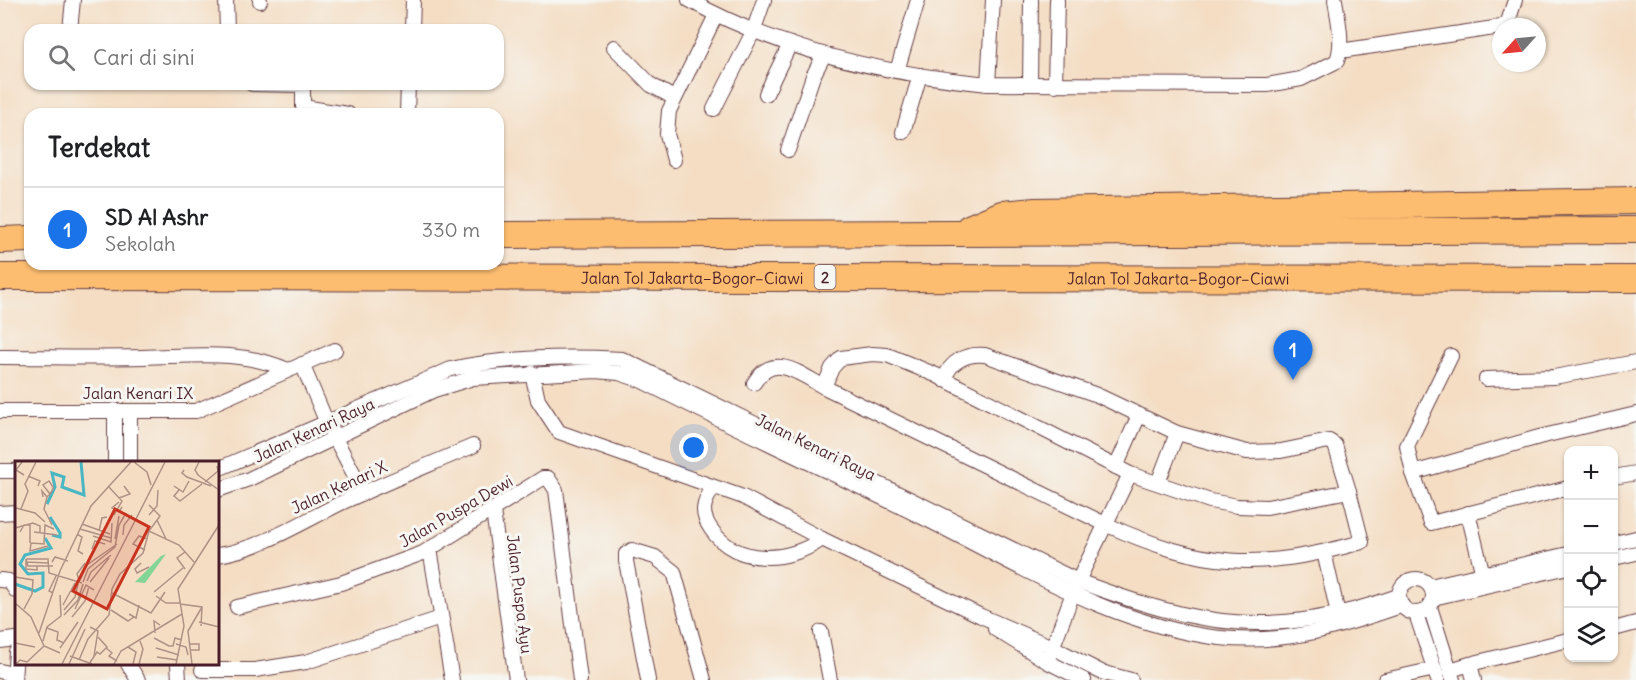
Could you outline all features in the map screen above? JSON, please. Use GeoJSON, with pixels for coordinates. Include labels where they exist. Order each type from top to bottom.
{"type":"FeatureCollection","features":[{"type":"Feature","properties":{"kind":"highway"},"geometry":{"type":"LineString","coordinates":[[960,233],[1002,214],[1035,211],[1636,201]]}},
{"type":"Feature","properties":{"kind":"highway"},"geometry":{"type":"LineString","coordinates":[[504,235],[1636,230]]}},
{"type":"Feature","properties":{"kind":"highway"},"geometry":{"type":"LineString","coordinates":[[0,240],[24,239]]}},
{"type":"Feature","properties":{"kind":"highway","name":"Jalan Tol Jakarta–Bogor–Ciawi"},"geometry":{"type":"LineString","coordinates":[[0,277],[1636,279]]}},
{"type":"Feature","properties":{"kind":"street"},"geometry":{"type":"LineString","coordinates":[[71,24],[73,0]]}},
{"type":"Feature","properties":{"kind":"street"},"geometry":{"type":"LineString","coordinates":[[226,0],[227,24]]}},
{"type":"Feature","properties":{"kind":"street"},"geometry":{"type":"LineString","coordinates":[[412,24],[413,0]]}},
{"type":"Feature","properties":{"kind":"street"},"geometry":{"type":"LineString","coordinates":[[689,0],[753,32],[824,55],[897,71],[988,84],[1055,85],[1281,84],[1301,79],[1333,64],[1340,51],[1335,0]]}},
{"type":"Feature","properties":{"kind":"street"},"geometry":{"type":"LineString","coordinates":[[714,109],[753,32],[765,0]]}},
{"type":"Feature","properties":{"kind":"street"},"geometry":{"type":"LineString","coordinates":[[897,71],[918,0]]}},
{"type":"Feature","properties":{"kind":"street"},"geometry":{"type":"LineString","coordinates":[[988,84],[993,0]]}},
{"type":"Feature","properties":{"kind":"street"},"geometry":{"type":"LineString","coordinates":[[1030,84],[1032,0]]}},
{"type":"Feature","properties":{"kind":"street"},"geometry":{"type":"LineString","coordinates":[[1055,85],[1056,0]]}},
{"type":"Feature","properties":{"kind":"street"},"geometry":{"type":"LineString","coordinates":[[1340,51],[1501,27],[1508,21],[1515,0]]}},
{"type":"Feature","properties":{"kind":"street"},"geometry":{"type":"LineString","coordinates":[[674,160],[667,134],[669,111],[717,15]]}},
{"type":"Feature","properties":{"kind":"street"},"geometry":{"type":"LineString","coordinates":[[766,94],[790,44]]}},
{"type":"Feature","properties":{"kind":"street"},"geometry":{"type":"LineString","coordinates":[[614,47],[651,85],[674,98]]}},
{"type":"Feature","properties":{"kind":"street"},"geometry":{"type":"LineString","coordinates":[[788,150],[813,76],[824,55]]}},
{"type":"Feature","properties":{"kind":"street"},"geometry":{"type":"LineString","coordinates":[[903,132],[920,75]]}},
{"type":"Feature","properties":{"kind":"street"},"geometry":{"type":"LineString","coordinates":[[303,90],[303,107],[309,108]]}},
{"type":"Feature","properties":{"kind":"street"},"geometry":{"type":"LineString","coordinates":[[407,108],[408,90]]}},
{"type":"Feature","properties":{"kind":"street","name":"Jalan Kenari IX"},"geometry":{"type":"LineString","coordinates":[[0,411],[196,411],[335,350]]}},
{"type":"Feature","properties":{"kind":"street"},"geometry":{"type":"LineString","coordinates":[[0,357],[142,357],[220,354],[264,360],[288,370]]}},
{"type":"Feature","properties":{"kind":"street"},"geometry":{"type":"LineString","coordinates":[[824,387],[837,360],[872,354],[887,355],[944,380],[1130,474],[1210,501],[1238,506],[1267,507],[1349,491]]}},
{"type":"Feature","properties":{"kind":"street"},"geometry":{"type":"LineString","coordinates":[[754,382],[765,369],[779,366],[1105,524],[1150,544],[1191,556],[1230,562],[1278,560],[1324,552],[1362,542],[1335,445],[1329,441],[1281,451],[1246,452],[1177,433],[1097,395],[985,355],[967,356],[957,361],[948,368],[944,380]]}},
{"type":"Feature","properties":{"kind":"street"},"geometry":{"type":"LineString","coordinates":[[1451,357],[1409,440],[1408,451],[1413,473],[1431,523],[1564,489]]}},
{"type":"Feature","properties":{"kind":"street","name":"Jalan Kenari Raya"},"geometry":{"type":"LineString","coordinates":[[219,469],[451,369],[489,362],[548,365],[620,373],[661,384],[1076,587],[1163,626],[1195,634],[1264,639],[1328,631],[1400,601]]}},
{"type":"Feature","properties":{"kind":"street"},"geometry":{"type":"LineString","coordinates":[[1486,380],[1554,377],[1636,362]]}},
{"type":"Feature","properties":{"kind":"street"},"geometry":{"type":"LineString","coordinates":[[302,364],[327,423],[364,492]]}},
{"type":"Feature","properties":{"kind":"street","name":"Jalan Kenari Raya"},"geometry":{"type":"LineString","coordinates":[[219,490],[249,479],[450,384],[472,378],[532,373],[548,365]]}},
{"type":"Feature","properties":{"kind":"street"},"geometry":{"type":"LineString","coordinates":[[532,373],[538,400],[559,432],[743,497],[822,539],[981,616],[1052,647],[1100,676],[1131,680]]}},
{"type":"Feature","properties":{"kind":"street"},"geometry":{"type":"LineString","coordinates":[[115,410],[115,461]]}},
{"type":"Feature","properties":{"kind":"street"},"geometry":{"type":"LineString","coordinates":[[130,411],[130,461]]}},
{"type":"Feature","properties":{"kind":"street"},"geometry":{"type":"LineString","coordinates":[[1413,473],[1539,437],[1636,414]]}},
{"type":"Feature","properties":{"kind":"street"},"geometry":{"type":"LineString","coordinates":[[1116,467],[1139,415]]}},
{"type":"Feature","properties":{"kind":"street"},"geometry":{"type":"LineString","coordinates":[[1158,483],[1177,433]]}},
{"type":"Feature","properties":{"kind":"street","name":"Jalan Kenari X"},"geometry":{"type":"LineString","coordinates":[[219,555],[231,553],[256,543],[364,492],[473,446]]}},
{"type":"Feature","properties":{"kind":"street"},"geometry":{"type":"LineString","coordinates":[[1618,476],[1636,473]]}},
{"type":"Feature","properties":{"kind":"street"},"geometry":{"type":"LineString","coordinates":[[1048,662],[1076,587],[1130,474]]}},
{"type":"Feature","properties":{"kind":"street","name":"Jalan Puspa Dewi"},"geometry":{"type":"LineString","coordinates":[[237,608],[342,583],[426,551],[543,478],[551,480],[556,490],[580,680]]}},
{"type":"Feature","properties":{"kind":"street"},"geometry":{"type":"LineString","coordinates":[[713,488],[703,504],[703,512],[713,532],[732,551],[741,554],[788,555],[806,550],[822,539]]}},
{"type":"Feature","properties":{"kind":"street","name":"Jalan Puspa Ayu"},"geometry":{"type":"LineString","coordinates":[[493,511],[516,680]]}},
{"type":"Feature","properties":{"kind":"street"},"geometry":{"type":"LineString","coordinates":[[0,513],[15,512]]}},
{"type":"Feature","properties":{"kind":"street"},"geometry":{"type":"LineString","coordinates":[[1468,513],[1483,575]]}},
{"type":"Feature","properties":{"kind":"street"},"geometry":{"type":"LineString","coordinates":[[1618,542],[1636,538]]}},
{"type":"Feature","properties":{"kind":"street"},"geometry":{"type":"LineString","coordinates":[[648,680],[626,561],[628,552],[635,549],[655,558],[674,572],[704,680]]}},
{"type":"Feature","properties":{"kind":"street"},"geometry":{"type":"LineString","coordinates":[[426,551],[445,680]]}},
{"type":"Feature","properties":{"kind":"street"},"geometry":{"type":"LineString","coordinates":[[1324,552],[1338,614]]}},
{"type":"Feature","properties":{"kind":"street"},"geometry":{"type":"LineString","coordinates":[[1618,557],[1636,553]]}},
{"type":"Feature","properties":{"kind":"street"},"geometry":{"type":"LineString","coordinates":[[1416,614],[1431,597],[1483,575],[1564,555]]}},
{"type":"Feature","properties":{"kind":"street"},"geometry":{"type":"LineString","coordinates":[[1431,597],[1564,568]]}},
{"type":"Feature","properties":{"kind":"street"},"geometry":{"type":"LineString","coordinates":[[0,579],[9,581],[15,590]]}},
{"type":"Feature","properties":{"kind":"street"},"geometry":{"type":"LineString","coordinates":[[1416,614],[1408,612],[1400,601],[1402,586],[1410,579],[1422,580],[1431,597],[1451,675],[1470,664],[1564,641]]}},
{"type":"Feature","properties":{"kind":"street","name":"Jalan Kenari Raya"},"geometry":{"type":"LineString","coordinates":[[1076,587],[1157,609],[1223,622],[1268,625],[1400,601]]}},
{"type":"Feature","properties":{"kind":"street"},"geometry":{"type":"LineString","coordinates":[[1385,680],[1437,675],[1416,614]]}},
{"type":"Feature","properties":{"kind":"street"},"geometry":{"type":"LineString","coordinates":[[981,616],[1002,634],[1048,662],[1084,680]]}},
{"type":"Feature","properties":{"kind":"street"},"geometry":{"type":"LineString","coordinates":[[202,670],[255,670],[306,662],[437,619]]}},
{"type":"Feature","properties":{"kind":"street"},"geometry":{"type":"LineString","coordinates":[[437,619],[452,680]]}},
{"type":"Feature","properties":{"kind":"street"},"geometry":{"type":"LineString","coordinates":[[1618,628],[1636,623]]}},
{"type":"Feature","properties":{"kind":"street"},"geometry":{"type":"LineString","coordinates":[[821,632],[830,680]]}},
{"type":"Feature","properties":{"kind":"street"},"geometry":{"type":"LineString","coordinates":[[0,641],[15,639]]}},
{"type":"Feature","properties":{"kind":"street"},"geometry":{"type":"LineString","coordinates":[[1470,664],[1474,680]]}},
{"type":"Feature","properties":{"kind":"street"},"geometry":{"type":"LineString","coordinates":[[129,665],[138,680]]}},
{"type":"Feature","properties":{"kind":"street"},"geometry":{"type":"LineString","coordinates":[[178,665],[179,680]]}},
{"type":"Feature","properties":{"kind":"street"},"geometry":{"type":"LineString","coordinates":[[0,671],[14,677]]}},
{"type":"Feature","properties":{"kind":"place","name":"SD Al Ashr"},"geometry":{"type":"Point","coordinates":[1293,380]}}]}
